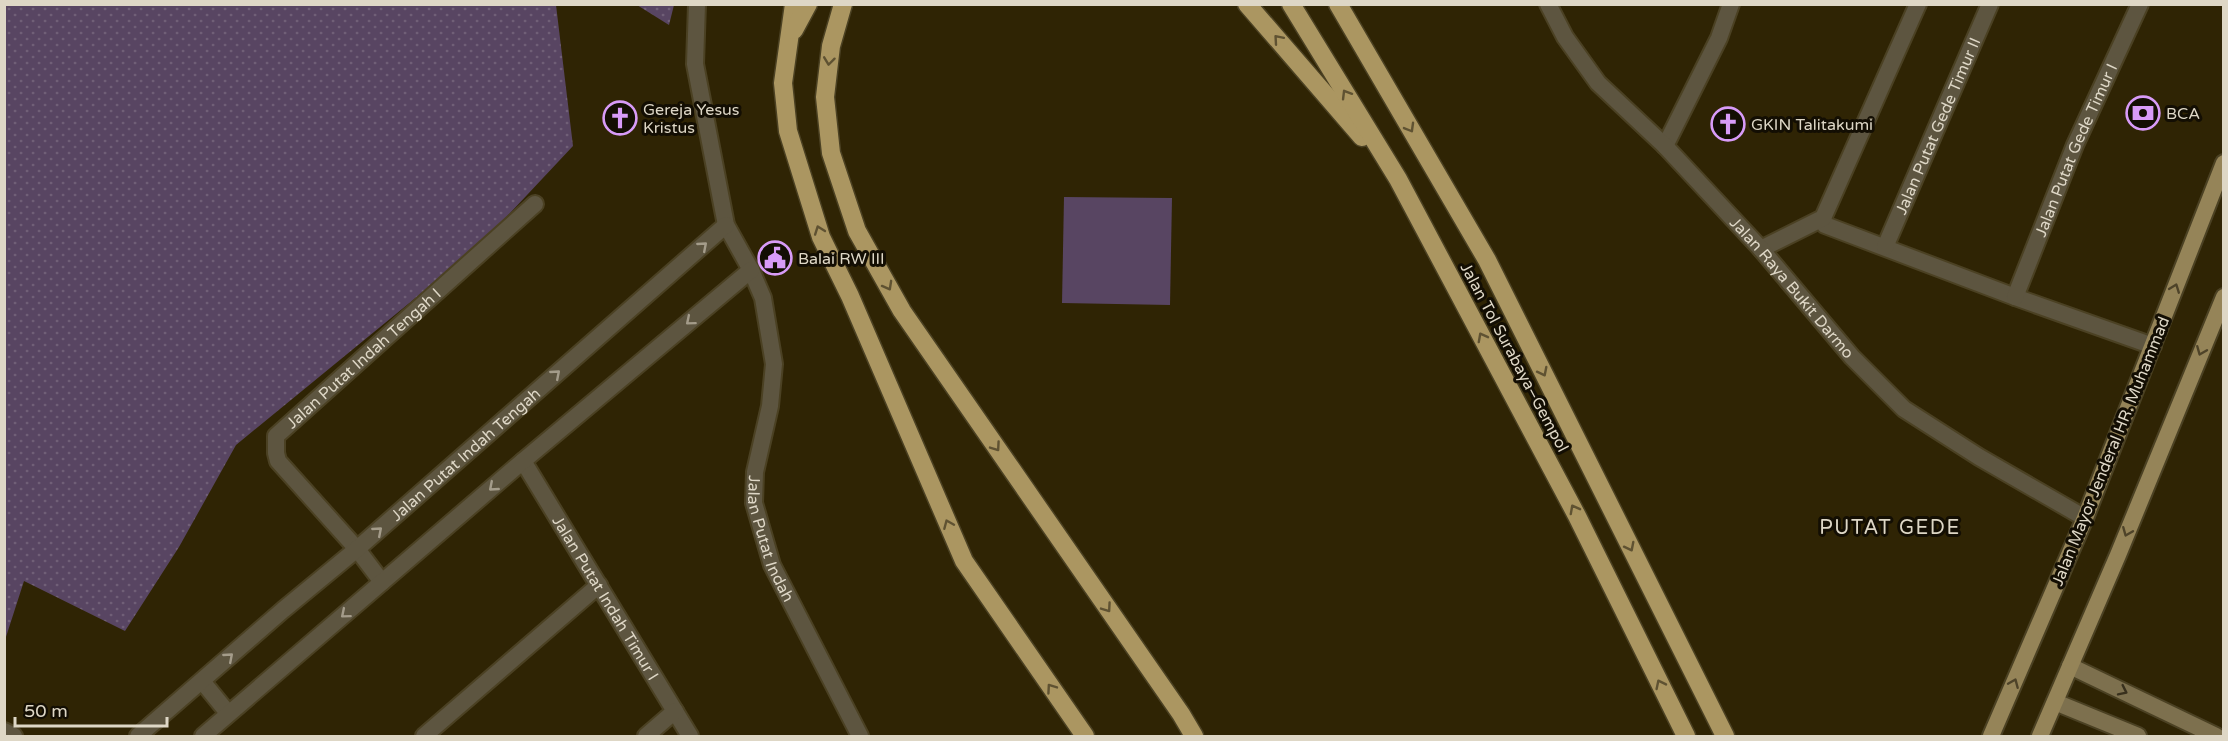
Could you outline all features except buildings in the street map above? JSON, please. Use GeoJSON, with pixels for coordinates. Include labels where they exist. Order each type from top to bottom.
{"type":"FeatureCollection","features":[{"type":"Feature","properties":{"kind":"highway"},"geometry":{"type":"LineString","coordinates":[[794,4],[783,82],[788,131],[821,237],[850,296],[964,561],[1084,736]]}},
{"type":"Feature","properties":{"kind":"highway"},"geometry":{"type":"LineString","coordinates":[[791,37],[808,4]]}},
{"type":"Feature","properties":{"kind":"highway"},"geometry":{"type":"LineString","coordinates":[[843,4],[831,46],[825,97],[831,153],[857,231],[902,311],[1194,736]]}},
{"type":"Feature","properties":{"kind":"highway"},"geometry":{"type":"LineString","coordinates":[[1247,4],[1398,179]]}},
{"type":"Feature","properties":{"kind":"highway","name":"Jalan Tol Surabaya–Gempol"},"geometry":{"type":"LineString","coordinates":[[1291,4],[1398,179],[1577,516],[1686,736]]}},
{"type":"Feature","properties":{"kind":"highway","name":"Jalan Tol Surabaya–Gempol"},"geometry":{"type":"LineString","coordinates":[[1338,4],[1487,260],[1725,736]]}},
{"type":"Feature","properties":{"kind":"main road","name":"Jalan Mayor Jenderal HR. Muhammad"},"geometry":{"type":"LineString","coordinates":[[1991,736],[2085,518],[2223,163]]}},
{"type":"Feature","properties":{"kind":"main road"},"geometry":{"type":"LineString","coordinates":[[2040,736],[2118,555],[2223,297]]}},
{"type":"Feature","properties":{"kind":"main road"},"geometry":{"type":"LineString","coordinates":[[2070,666],[2216,736]]}},
{"type":"Feature","properties":{"kind":"main road"},"geometry":{"type":"LineString","coordinates":[[2055,702],[2138,736]]}},
{"type":"Feature","properties":{"kind":"street","name":"Jalan Putat Indah"},"geometry":{"type":"LineString","coordinates":[[697,4],[695,64],[726,225],[751,270],[763,298],[774,364],[770,406],[756,472],[754,503],[772,565],[860,736]]}},
{"type":"Feature","properties":{"kind":"street","name":"Jalan Raya Bukit Darmo"},"geometry":{"type":"LineString","coordinates":[[1548,4],[1565,37],[1598,83],[1665,146],[1761,249],[1852,357],[1904,409],[1979,457],[2085,518]]}},
{"type":"Feature","properties":{"kind":"street"},"geometry":{"type":"LineString","coordinates":[[1665,146],[1719,38],[1731,4]]}},
{"type":"Feature","properties":{"kind":"street"},"geometry":{"type":"LineString","coordinates":[[1761,249],[1822,218],[1918,4]]}},
{"type":"Feature","properties":{"kind":"street","name":"Jalan Putat Gede Timur II"},"geometry":{"type":"LineString","coordinates":[[1885,247],[1990,4]]}},
{"type":"Feature","properties":{"kind":"street","name":"Jalan Putat Gede Timur I"},"geometry":{"type":"LineString","coordinates":[[2015,297],[2075,145],[2140,4]]}},
{"type":"Feature","properties":{"kind":"street","name":"Jalan Putat Indah Tengah I"},"geometry":{"type":"LineString","coordinates":[[382,582],[357,549],[278,461],[276,436],[535,204]]}},
{"type":"Feature","properties":{"kind":"street"},"geometry":{"type":"LineString","coordinates":[[1822,218],[1825,225],[2153,346]]}},
{"type":"Feature","properties":{"kind":"street","name":"Jalan Putat Indah Tengah"},"geometry":{"type":"LineString","coordinates":[[138,736],[357,549],[726,225]]}},
{"type":"Feature","properties":{"kind":"street"},"geometry":{"type":"LineString","coordinates":[[203,736],[523,461],[751,270]]}},
{"type":"Feature","properties":{"kind":"street","name":"Jalan Putat Indah Timur I"},"geometry":{"type":"LineString","coordinates":[[523,461],[690,736]]}},
{"type":"Feature","properties":{"kind":"street"},"geometry":{"type":"LineString","coordinates":[[424,736],[600,585]]}},
{"type":"Feature","properties":{"kind":"street"},"geometry":{"type":"LineString","coordinates":[[202,681],[228,713]]}},
{"type":"Feature","properties":{"kind":"street"},"geometry":{"type":"LineString","coordinates":[[646,736],[675,711]]}},
{"type":"Feature","properties":{"kind":"street"},"geometry":{"type":"LineString","coordinates":[[4,731],[14,736]]}},
{"type":"Feature","properties":{"kind":"shaded area"},"geometry":{"type":"Polygon","coordinates":[[[6,5],[556,5],[573,146],[479,246],[236,445],[179,547],[125,631],[24,581],[5,640],[6,5]]]}},
{"type":"Feature","properties":{"kind":"shaded area"},"geometry":{"type":"Polygon","coordinates":[[[637,5],[674,5],[669,25],[637,5]]]}},
{"type":"Feature","properties":{"kind":"shaded area"},"geometry":{"type":"Polygon","coordinates":[[[1064,197],[1172,198],[1170,305],[1062,303],[1064,197]]]}},
{"type":"Feature","properties":{"kind":"place","name":"BCA"},"geometry":{"type":"Point","coordinates":[2143,113]}},
{"type":"Feature","properties":{"kind":"place","name":"Gereja Yesus Kristus"},"geometry":{"type":"Point","coordinates":[620,118]}},
{"type":"Feature","properties":{"kind":"place","name":"GKIN Talitakumi"},"geometry":{"type":"Point","coordinates":[1728,124]}},
{"type":"Feature","properties":{"kind":"place","name":"Balai RW III"},"geometry":{"type":"Point","coordinates":[775,258]}},
{"type":"Feature","properties":{"kind":"district","name":"PUTAT GEDE"},"geometry":{"type":"Point","coordinates":[1890,527]}}]}
